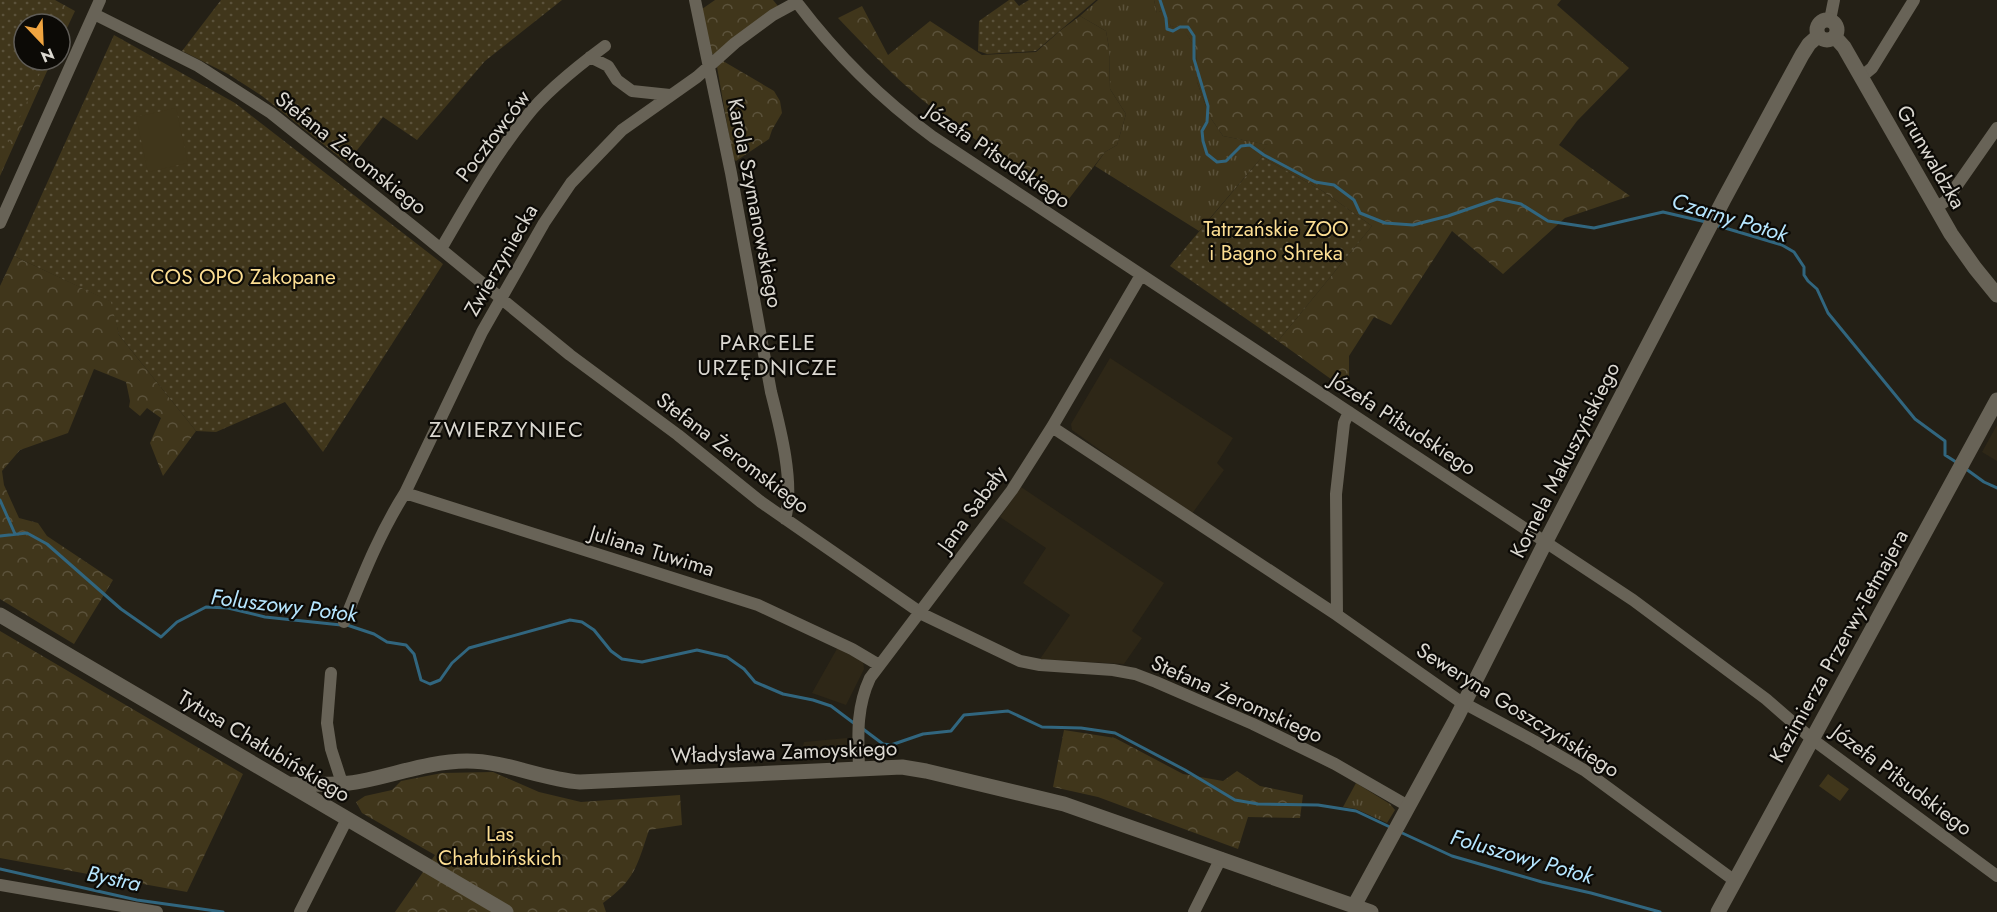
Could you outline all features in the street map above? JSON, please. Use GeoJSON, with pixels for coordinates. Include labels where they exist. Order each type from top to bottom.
{"type":"FeatureCollection","features":[{"type":"Feature","properties":{"kind":"street"},"geometry":{"type":"LineString","coordinates":[[0,223],[100,0]]}},
{"type":"Feature","properties":{"kind":"street","name":"Karola Szymanowskiego"},"geometry":{"type":"LineString","coordinates":[[695,0],[731,173],[771,392],[779,423],[789,498],[785,519]]}},
{"type":"Feature","properties":{"kind":"street"},"geometry":{"type":"LineString","coordinates":[[1830,20],[1834,0]]}},
{"type":"Feature","properties":{"kind":"street"},"geometry":{"type":"LineString","coordinates":[[1861,76],[1872,68],[1914,0]]}},
{"type":"Feature","properties":{"kind":"street","name":"Zwierzyniecka"},"geometry":{"type":"LineString","coordinates":[[344,622],[368,562],[392,512],[405,493],[482,332],[544,223],[570,183],[622,130],[709,67],[735,43],[796,1]]}},
{"type":"Feature","properties":{"kind":"street","name":"Józefa Piłsudskiego"},"geometry":{"type":"LineString","coordinates":[[796,1],[861,75],[924,130],[1633,600],[1766,699],[1812,739],[1997,876]]}},
{"type":"Feature","properties":{"kind":"street","name":"Stefana Żeromskiego"},"geometry":{"type":"LineString","coordinates":[[94,14],[198,66],[271,113],[570,355],[678,435],[785,519],[920,612],[1020,661],[1040,665],[1113,670],[1135,674],[1156,682],[1263,728],[1335,764],[1408,806]]}},
{"type":"Feature","properties":{"kind":"street"},"geometry":{"type":"LineString","coordinates":[[1830,20],[1837,28],[1835,37],[1826,40],[1818,36],[1817,28],[1822,21],[1830,20]]}},
{"type":"Feature","properties":{"kind":"street","name":"Kornela Makuszyńskiego"},"geometry":{"type":"LineString","coordinates":[[1354,906],[1465,703],[1546,541],[1711,224],[1809,44],[1818,36]]}},
{"type":"Feature","properties":{"kind":"street","name":"Grunwaldzka"},"geometry":{"type":"LineString","coordinates":[[1835,37],[1844,46],[1964,255],[1997,295]]}},
{"type":"Feature","properties":{"kind":"street","name":"Pocztowców"},"geometry":{"type":"LineString","coordinates":[[441,249],[488,170],[527,115],[605,46]]}},
{"type":"Feature","properties":{"kind":"street"},"geometry":{"type":"LineString","coordinates":[[590,57],[608,66],[618,80],[632,91],[670,95]]}},
{"type":"Feature","properties":{"kind":"street"},"geometry":{"type":"LineString","coordinates":[[1935,208],[1945,202],[1997,128]]}},
{"type":"Feature","properties":{"kind":"street","name":"Jana Sabały"},"geometry":{"type":"LineString","coordinates":[[859,768],[859,711],[866,686],[879,664],[1012,490],[1052,427],[1141,275]]}},
{"type":"Feature","properties":{"kind":"street","name":"Kazimierza Przerwy-Tetmajera"},"geometry":{"type":"LineString","coordinates":[[1718,912],[1997,400]]}},
{"type":"Feature","properties":{"kind":"street"},"geometry":{"type":"LineString","coordinates":[[1337,615],[1336,494],[1344,423],[1349,412]]}},
{"type":"Feature","properties":{"kind":"street","name":"Seweryna Goszczyńskiego"},"geometry":{"type":"LineString","coordinates":[[1052,427],[1337,615],[1465,703],[1584,770],[1735,881]]}},
{"type":"Feature","properties":{"kind":"street","name":"Juliana Tuwima"},"geometry":{"type":"LineString","coordinates":[[405,493],[758,605],[879,664]]}},
{"type":"Feature","properties":{"kind":"street","name":"Tytusa Chałubińskiego"},"geometry":{"type":"LineString","coordinates":[[0,615],[506,912]]}},
{"type":"Feature","properties":{"kind":"street"},"geometry":{"type":"LineString","coordinates":[[331,673],[327,723],[342,783]]}},
{"type":"Feature","properties":{"kind":"street","name":"Władysława Zamoyskiego"},"geometry":{"type":"LineString","coordinates":[[288,784],[360,782],[438,764],[463,761],[497,763],[549,777],[580,782],[859,768],[918,769],[1083,810],[1371,912]]}},
{"type":"Feature","properties":{"kind":"street","name":"Władysława Zamoyskiego"},"geometry":{"type":"LineString","coordinates":[[328,809],[341,791],[360,782]]}},
{"type":"Feature","properties":{"kind":"street"},"geometry":{"type":"LineString","coordinates":[[300,912],[346,819]]}},
{"type":"Feature","properties":{"kind":"street"},"geometry":{"type":"LineString","coordinates":[[1194,912],[1221,858]]}},
{"type":"Feature","properties":{"kind":"street"},"geometry":{"type":"LineString","coordinates":[[0,885],[157,912]]}},
{"type":"Feature","properties":{"kind":"shaded area"},"geometry":{"type":"Polygon","coordinates":[[[1110,358],[1233,438],[1217,463],[1224,470],[1191,515],[1072,430],[1071,424],[1110,358]]]}},
{"type":"Feature","properties":{"kind":"shaded area"},"geometry":{"type":"Polygon","coordinates":[[[1997,425],[1997,461],[1982,452],[1997,425]]]}},
{"type":"Feature","properties":{"kind":"shaded area"},"geometry":{"type":"Polygon","coordinates":[[[1021,487],[1164,583],[1132,631],[1142,638],[1124,664],[1040,659],[1070,615],[1023,583],[1046,548],[1000,517],[1021,487]]]}},
{"type":"Feature","properties":{"kind":"shaded area"},"geometry":{"type":"Polygon","coordinates":[[[838,647],[863,661],[864,669],[846,705],[812,693],[838,647]]]}},
{"type":"Feature","properties":{"kind":"shaded area"},"geometry":{"type":"Polygon","coordinates":[[[847,738],[848,750],[842,755],[800,758],[804,742],[847,738]]]}},
{"type":"Feature","properties":{"kind":"green space"},"geometry":{"type":"Polygon","coordinates":[[[0,0],[55,0],[75,11],[72,17],[72,12],[12,12],[12,72],[47,72],[0,176],[0,0]]]}},
{"type":"Feature","properties":{"kind":"green space"},"geometry":{"type":"Polygon","coordinates":[[[0,0],[47,0],[66,12],[12,12],[12,72],[41,72],[0,161],[0,0]]]}},
{"type":"Feature","properties":{"kind":"green space"},"geometry":{"type":"Polygon","coordinates":[[[221,0],[562,0],[485,61],[417,140],[383,117],[347,163],[262,96],[228,74],[182,51],[221,0]]]}},
{"type":"Feature","properties":{"kind":"green space"},"geometry":{"type":"Polygon","coordinates":[[[715,0],[773,0],[778,6],[716,56],[711,53],[702,9],[715,0]]]}},
{"type":"Feature","properties":{"kind":"green space"},"geometry":{"type":"Polygon","coordinates":[[[1009,0],[1014,0],[1019,6],[1029,0],[1096,0],[1036,51],[987,54],[978,51],[979,21],[1009,0]]]}},
{"type":"Feature","properties":{"kind":"green space"},"geometry":{"type":"Polygon","coordinates":[[[1098,0],[1154,0],[1157,13],[1160,11],[1168,15],[1171,27],[1180,24],[1196,48],[1197,82],[1210,117],[1223,136],[1269,145],[1261,152],[1262,157],[1199,231],[1095,166],[1105,152],[1117,145],[1126,114],[1110,89],[1109,48],[1106,31],[1080,16],[1098,0]]]}},
{"type":"Feature","properties":{"kind":"green space"},"geometry":{"type":"Polygon","coordinates":[[[1154,0],[1561,0],[1557,5],[1629,68],[1577,121],[1559,145],[1630,196],[1565,218],[1503,274],[1452,231],[1391,325],[1374,317],[1349,356],[1349,384],[1342,387],[1278,341],[1372,226],[1321,190],[1262,157],[1261,152],[1268,145],[1223,136],[1210,117],[1197,82],[1196,48],[1180,25],[1171,27],[1167,15],[1160,11],[1157,14],[1154,0]]]}},
{"type":"Feature","properties":{"kind":"green space"},"geometry":{"type":"Polygon","coordinates":[[[862,6],[888,55],[930,21],[982,55],[1036,52],[1080,16],[1106,31],[1109,48],[1110,89],[1126,114],[1117,145],[1105,152],[1068,200],[992,151],[920,98],[899,79],[838,18],[862,6]]]}},
{"type":"Feature","properties":{"kind":"green space","name":"COS OPO Zakopane"},"geometry":{"type":"Polygon","coordinates":[[[114,35],[235,103],[443,264],[323,452],[285,402],[216,432],[196,431],[119,335],[111,302],[14,256],[114,35]]]}},
{"type":"Feature","properties":{"kind":"green space"},"geometry":{"type":"Polygon","coordinates":[[[723,61],[774,91],[780,101],[782,113],[769,139],[736,161],[733,158],[717,67],[723,61]]]}},
{"type":"Feature","properties":{"kind":"green space"},"geometry":{"type":"Polygon","coordinates":[[[176,108],[188,163],[148,172],[136,117],[176,108]]]}},
{"type":"Feature","properties":{"kind":"green space","name":"Tatrzańskie ZOO i Bagno Shreka"},"geometry":{"type":"Polygon","coordinates":[[[1262,157],[1321,190],[1372,226],[1278,341],[1170,266],[1262,157]]]}},
{"type":"Feature","properties":{"kind":"green space"},"geometry":{"type":"Polygon","coordinates":[[[14,256],[112,302],[119,335],[196,431],[163,476],[150,443],[161,418],[147,408],[140,416],[129,407],[126,382],[94,369],[68,433],[20,450],[2,471],[4,485],[19,518],[38,523],[47,536],[113,580],[74,644],[0,599],[0,286],[14,256]]]}},
{"type":"Feature","properties":{"kind":"green space"},"geometry":{"type":"Polygon","coordinates":[[[0,631],[243,774],[187,892],[0,858],[0,631]]]}},
{"type":"Feature","properties":{"kind":"green space"},"geometry":{"type":"Polygon","coordinates":[[[1064,730],[1115,738],[1183,774],[1223,781],[1237,771],[1260,786],[1303,795],[1300,818],[1248,817],[1238,849],[1098,797],[1053,787],[1064,730]]]}},
{"type":"Feature","properties":{"kind":"green space","name":"Las Chałubińskich"},"geometry":{"type":"Polygon","coordinates":[[[493,772],[539,792],[581,802],[680,795],[682,825],[649,830],[634,871],[622,887],[603,903],[606,912],[395,912],[435,855],[362,813],[356,802],[365,796],[392,790],[401,781],[442,773],[493,772]]]}},
{"type":"Feature","properties":{"kind":"green space"},"geometry":{"type":"Polygon","coordinates":[[[1828,774],[1849,789],[1840,801],[1819,786],[1828,774]]]}},
{"type":"Feature","properties":{"kind":"green space"},"geometry":{"type":"Polygon","coordinates":[[[1356,783],[1390,804],[1395,810],[1387,823],[1356,809],[1343,807],[1356,783]]]}},
{"type":"Feature","properties":{"kind":"waterway","name":"Czarny Potok"},"geometry":{"type":"LineString","coordinates":[[1160,0],[1167,29],[1173,31],[1180,27],[1188,27],[1194,36],[1194,59],[1208,106],[1207,122],[1202,131],[1203,141],[1207,154],[1217,162],[1226,161],[1241,146],[1250,145],[1315,182],[1334,185],[1354,200],[1360,213],[1385,223],[1413,225],[1497,199],[1521,204],[1548,221],[1594,228],[1663,212],[1706,222]]}},
{"type":"Feature","properties":{"kind":"waterway","name":"Czarny Potok"},"geometry":{"type":"LineString","coordinates":[[1715,225],[1782,245],[1794,252],[1804,267],[1804,275],[1817,289],[1828,313],[1915,419],[1945,441],[1945,455],[1956,462]]}},
{"type":"Feature","properties":{"kind":"waterway","name":"Czarny Potok"},"geometry":{"type":"LineString","coordinates":[[1966,469],[1997,488]]}},
{"type":"Feature","properties":{"kind":"waterway"},"geometry":{"type":"LineString","coordinates":[[0,500],[15,534]]}},
{"type":"Feature","properties":{"kind":"waterway","name":"Foluszowy Potok"},"geometry":{"type":"LineString","coordinates":[[0,536],[27,533],[47,544],[121,609],[161,637],[177,622],[206,607],[228,608],[265,617],[341,625]]}},
{"type":"Feature","properties":{"kind":"waterway","name":"Foluszowy Potok"},"geometry":{"type":"LineString","coordinates":[[347,625],[374,634],[387,642],[406,645],[414,654],[421,680],[430,684],[440,680],[452,663],[469,648],[570,620],[582,622],[594,630],[611,651],[622,659],[642,662],[697,650],[727,657],[744,669],[755,682],[783,694],[831,706],[855,724]]}},
{"type":"Feature","properties":{"kind":"waterway","name":"Foluszowy Potok"},"geometry":{"type":"LineString","coordinates":[[863,729],[883,744],[891,745],[923,734],[951,731],[964,715],[1008,711],[1042,727],[1081,728],[1115,733],[1185,770],[1235,800],[1258,804],[1318,805],[1356,811],[1392,828]]}},
{"type":"Feature","properties":{"kind":"waterway","name":"Foluszowy Potok"},"geometry":{"type":"LineString","coordinates":[[1400,832],[1452,856],[1660,912]]}},
{"type":"Feature","properties":{"kind":"waterway","name":"Bystra"},"geometry":{"type":"LineString","coordinates":[[0,869],[137,900],[223,912]]}},
{"type":"Feature","properties":{"kind":"district","name":"PARCELE URZĘDNICZE"},"geometry":{"type":"Point","coordinates":[768,354]}},
{"type":"Feature","properties":{"kind":"district","name":"ZWIERZYNIEC"},"geometry":{"type":"Point","coordinates":[507,429]}}]}
